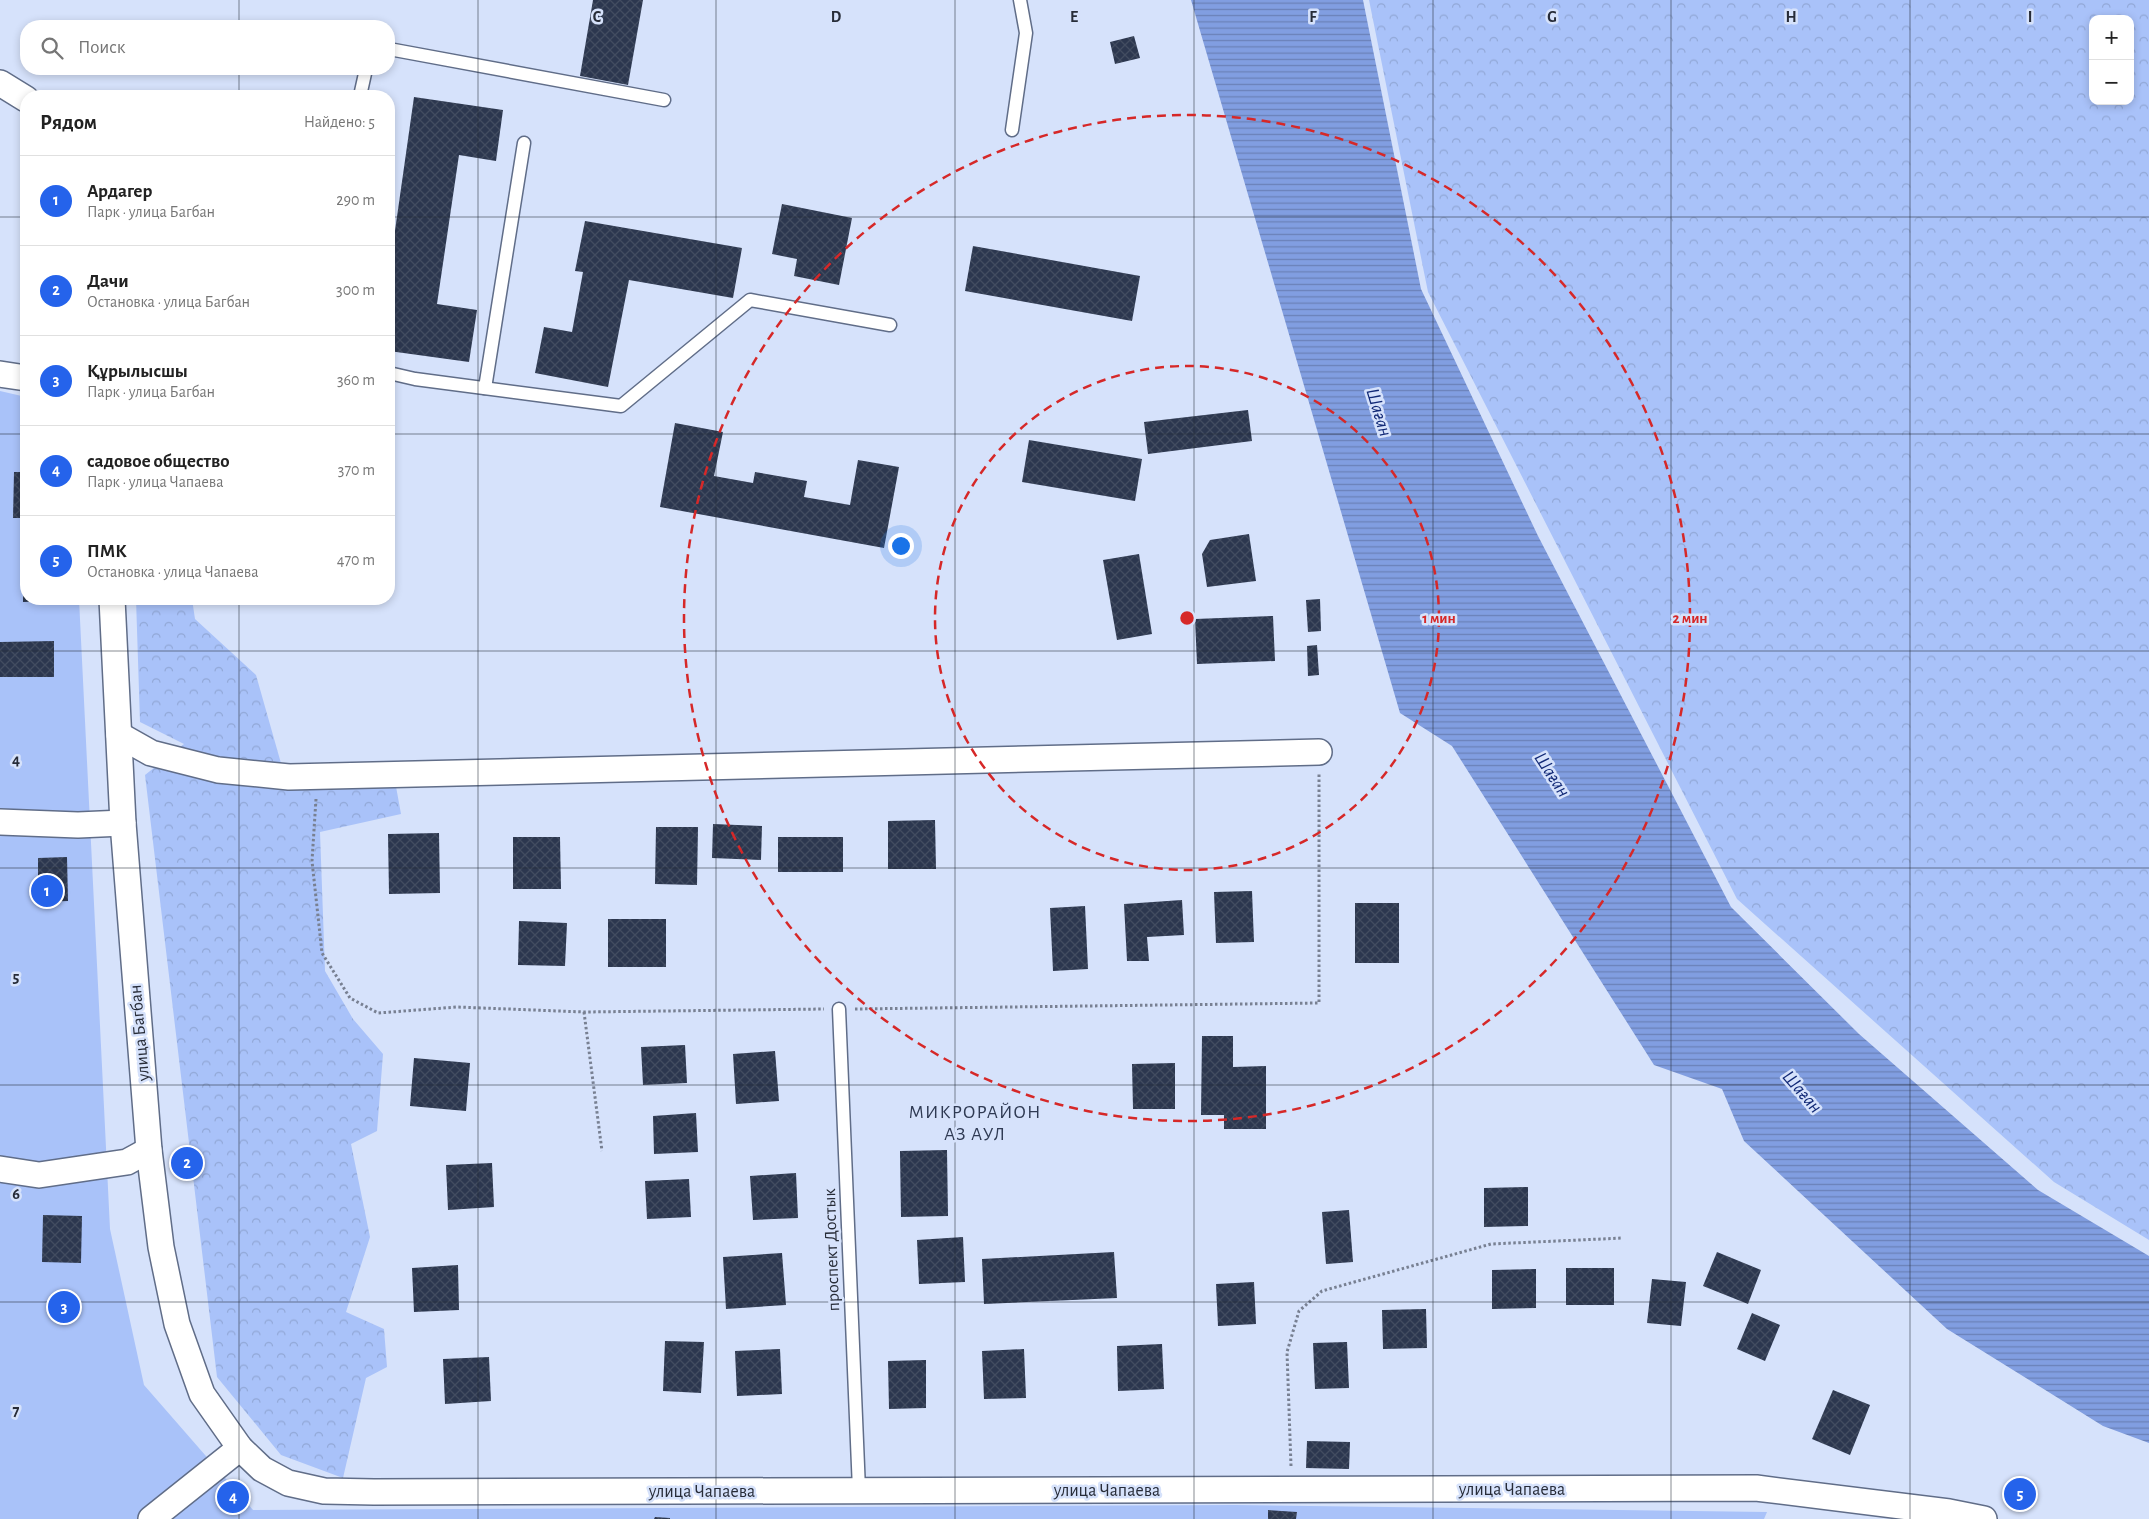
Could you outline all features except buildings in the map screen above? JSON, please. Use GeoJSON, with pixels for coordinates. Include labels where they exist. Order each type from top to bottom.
{"type":"FeatureCollection","features":[{"type":"Feature","properties":{"kind":"street"},"geometry":{"type":"LineString","coordinates":[[0,83],[20,95]]}},
{"type":"Feature","properties":{"kind":"street"},"geometry":{"type":"LineString","coordinates":[[0,374],[20,377]]}},
{"type":"Feature","properties":{"kind":"street","name":"улица Багбан"},"geometry":{"type":"LineString","coordinates":[[112,605],[123,823],[149,1150],[161,1247],[177,1324],[202,1394],[240,1448]]}},
{"type":"Feature","properties":{"kind":"street"},"geometry":{"type":"LineString","coordinates":[[119,735],[151,753],[218,770],[289,777],[1319,752]]}},
{"type":"Feature","properties":{"kind":"street"},"geometry":{"type":"LineString","coordinates":[[0,822],[78,825],[123,823]]}},
{"type":"Feature","properties":{"kind":"street"},"geometry":{"type":"LineString","coordinates":[[0,1169],[39,1175],[127,1162],[149,1150]]}},
{"type":"Feature","properties":{"kind":"street"},"geometry":{"type":"LineString","coordinates":[[151,1519],[240,1448]]}},
{"type":"Feature","properties":{"kind":"street","name":"улица Чапаева"},"geometry":{"type":"LineString","coordinates":[[240,1448],[262,1469],[288,1483],[324,1491],[1756,1488],[1949,1516],[1984,1519]]}},
{"type":"Feature","properties":{"kind":"lane"},"geometry":{"type":"LineString","coordinates":[[1012,130],[1026,33],[1020,0]]}},
{"type":"Feature","properties":{"kind":"lane"},"geometry":{"type":"LineString","coordinates":[[395,50],[664,100]]}},
{"type":"Feature","properties":{"kind":"lane"},"geometry":{"type":"LineString","coordinates":[[361,90],[365,75]]}},
{"type":"Feature","properties":{"kind":"lane"},"geometry":{"type":"LineString","coordinates":[[485,388],[524,143]]}},
{"type":"Feature","properties":{"kind":"lane"},"geometry":{"type":"LineString","coordinates":[[395,374],[415,379],[621,406],[750,300],[890,325]]}},
{"type":"Feature","properties":{"kind":"lane","name":"проспект Достык"},"geometry":{"type":"LineString","coordinates":[[839,1009],[859,1490]]}},
{"type":"Feature","properties":{"kind":"path"},"geometry":{"type":"LineString","coordinates":[[317,777],[312,861],[322,953],[350,998],[378,1013],[457,1007],[584,1012],[1319,1002],[1319,752]]}},
{"type":"Feature","properties":{"kind":"path"},"geometry":{"type":"LineString","coordinates":[[584,1012],[602,1151]]}},
{"type":"Feature","properties":{"kind":"path"},"geometry":{"type":"LineString","coordinates":[[1293,1489],[1289,1434],[1287,1352],[1299,1311],[1322,1291],[1491,1244],[1623,1238]]}},
{"type":"Feature","properties":{"kind":"green space"},"geometry":{"type":"Polygon","coordinates":[[[1369,0],[2149,0],[2149,1240],[2054,1182],[1737,899],[1428,292],[1369,0]]]}},
{"type":"Feature","properties":{"kind":"green space"},"geometry":{"type":"Polygon","coordinates":[[[0,391],[20,396],[20,605],[79,605],[110,1229],[144,1385],[253,1510],[1235,1505],[1767,1512],[1764,1519],[0,1519],[0,391]]]}},
{"type":"Feature","properties":{"kind":"green space"},"geometry":{"type":"Polygon","coordinates":[[[136,605],[193,605],[195,619],[256,675],[288,788],[395,781],[401,814],[320,832],[325,971],[353,1019],[383,1054],[377,1131],[351,1144],[370,1237],[346,1312],[384,1329],[387,1367],[366,1378],[343,1478],[281,1455],[217,1377],[145,775],[184,744],[140,722],[136,605]]]}},
{"type":"Feature","properties":{"kind":"water","name":"Шаған"},"geometry":{"type":"Polygon","coordinates":[[[1191,0],[1363,0],[1421,289],[1538,536],[1731,907],[1859,1034],[2038,1190],[2149,1256],[2149,1443],[2103,1426],[1947,1329],[1744,1141],[1722,1089],[1654,1065],[1452,746],[1400,713],[1191,0]]]}},
{"type":"Feature","properties":{"kind":"place","name":"Ардагер"},"geometry":{"type":"Point","coordinates":[47,891]}},
{"type":"Feature","properties":{"kind":"place","name":"Дачи"},"geometry":{"type":"Point","coordinates":[187,1163]}},
{"type":"Feature","properties":{"kind":"place","name":"Құрылысшы"},"geometry":{"type":"Point","coordinates":[64,1307]}},
{"type":"Feature","properties":{"kind":"place","name":"ПМК"},"geometry":{"type":"Point","coordinates":[2020,1494]}},
{"type":"Feature","properties":{"kind":"place","name":"садовое общество"},"geometry":{"type":"Point","coordinates":[233,1497]}},
{"type":"Feature","properties":{"kind":"district","name":"МИКРОРАЙОН АЗ АУЛ"},"geometry":{"type":"Point","coordinates":[975,1122]}}]}
